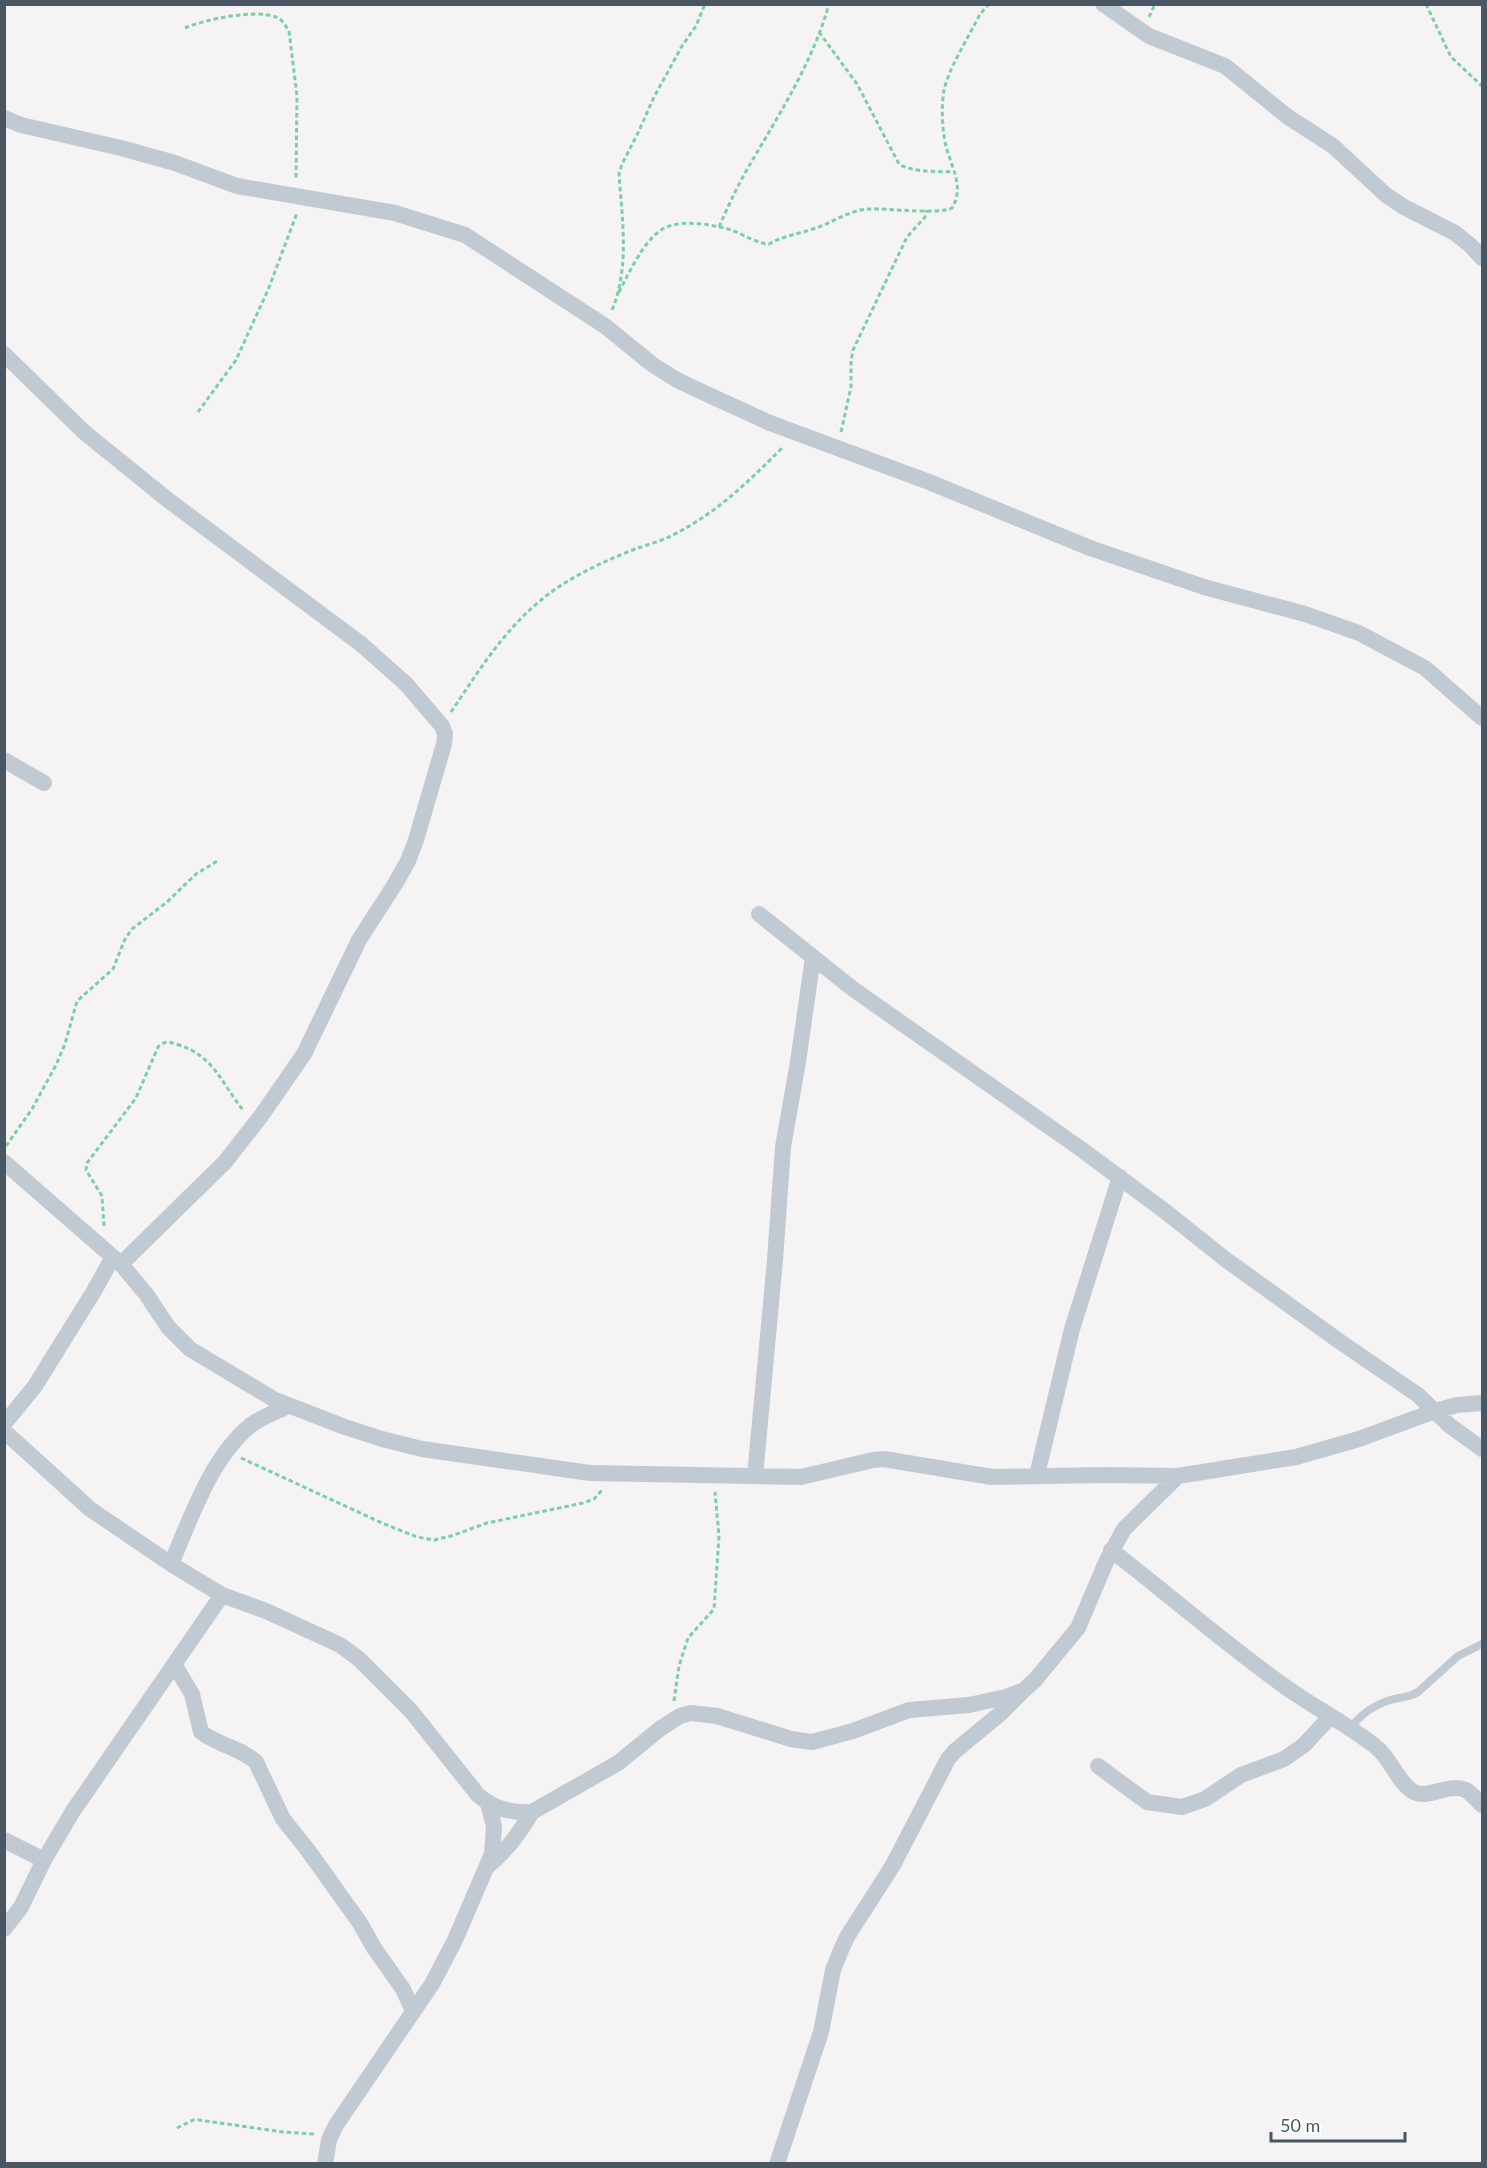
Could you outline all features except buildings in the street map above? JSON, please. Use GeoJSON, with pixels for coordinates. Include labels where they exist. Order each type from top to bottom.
{"type":"FeatureCollection","features":[{"type":"Feature","properties":{"kind":"street"},"geometry":{"type":"LineString","coordinates":[[1103,4],[1149,36],[1226,66],[1275,107],[1333,146],[1386,195],[1404,207],[1455,233],[1482,258]]}},
{"type":"Feature","properties":{"kind":"street"},"geometry":{"type":"LineString","coordinates":[[4,118],[21,125],[122,148],[175,163],[223,183],[395,213],[465,235],[605,326],[637,354],[679,381],[797,433],[929,482],[1090,548],[1204,588],[1305,614],[1359,633],[1425,668],[1482,718]]}},
{"type":"Feature","properties":{"kind":"street"},"geometry":{"type":"LineString","coordinates":[[4,354],[84,432],[177,507],[360,644],[406,684],[442,726],[445,734],[444,744],[408,861],[359,940],[304,1054],[225,1162],[113,1257],[35,1386],[4,1424]]}},
{"type":"Feature","properties":{"kind":"street"},"geometry":{"type":"LineString","coordinates":[[4,759],[44,783]]}},
{"type":"Feature","properties":{"kind":"street"},"geometry":{"type":"LineString","coordinates":[[759,914],[902,1024],[1120,1177],[1225,1259],[1418,1395],[1482,1449]]}},
{"type":"Feature","properties":{"kind":"street"},"geometry":{"type":"LineString","coordinates":[[755,1476],[783,1147],[813,957]]}},
{"type":"Feature","properties":{"kind":"street"},"geometry":{"type":"LineString","coordinates":[[4,1162],[113,1257],[146,1293],[168,1327],[190,1349],[288,1406],[363,1433],[412,1447],[496,1460],[615,1474],[801,1477],[873,1460],[884,1460],[992,1477],[1178,1476],[1296,1457],[1359,1439],[1435,1411],[1457,1405],[1482,1403]]}},
{"type":"Feature","properties":{"kind":"street"},"geometry":{"type":"LineString","coordinates":[[1037,1475],[1072,1329],[1120,1177]]}},
{"type":"Feature","properties":{"kind":"street"},"geometry":{"type":"LineString","coordinates":[[171,1564],[201,1496],[225,1451],[252,1424],[288,1406]]}},
{"type":"Feature","properties":{"kind":"street"},"geometry":{"type":"LineString","coordinates":[[4,1431],[90,1509],[171,1564],[222,1595],[266,1611],[340,1645],[358,1659],[411,1711],[478,1795],[488,1804],[512,1812],[532,1812],[618,1763],[670,1720],[690,1713],[737,1720],[791,1740],[812,1742],[854,1731],[909,1710],[969,1705],[1006,1697],[1024,1690]]}},
{"type":"Feature","properties":{"kind":"street"},"geometry":{"type":"LineString","coordinates":[[777,2163],[821,2032],[833,1970],[847,1937],[893,1865],[948,1759],[1035,1680],[1078,1628],[1111,1550],[1124,1528],[1178,1476]]}},
{"type":"Feature","properties":{"kind":"street"},"geometry":{"type":"LineString","coordinates":[[1111,1550],[1238,1652],[1382,1752],[1410,1790],[1423,1793],[1452,1788],[1461,1789],[1468,1791],[1482,1805]]}},
{"type":"Feature","properties":{"kind":"street"},"geometry":{"type":"LineString","coordinates":[[4,1929],[21,1907],[44,1860],[73,1811],[222,1595]]}},
{"type":"Feature","properties":{"kind":"street"},"geometry":{"type":"LineString","coordinates":[[174,1664],[192,1694],[201,1732],[216,1743],[248,1756],[256,1762],[283,1819],[308,1849],[360,1923],[374,1948],[403,1989],[413,2011]]}},
{"type":"Feature","properties":{"kind":"street"},"geometry":{"type":"LineString","coordinates":[[1098,1766],[1147,1802],[1182,1807],[1205,1799],[1241,1775],[1284,1759],[1304,1745],[1330,1718]]}},
{"type":"Feature","properties":{"kind":"street"},"geometry":{"type":"LineString","coordinates":[[324,2163],[331,2135],[348,2106],[442,1966],[488,1866],[494,1839],[494,1826],[488,1804]]}},
{"type":"Feature","properties":{"kind":"street"},"geometry":{"type":"LineString","coordinates":[[488,1866],[506,1851],[532,1812]]}},
{"type":"Feature","properties":{"kind":"street"},"geometry":{"type":"LineString","coordinates":[[4,1840],[44,1860]]}},
{"type":"Feature","properties":{"kind":"lane"},"geometry":{"type":"LineString","coordinates":[[1350,1729],[1366,1711],[1380,1704],[1410,1697],[1458,1656],[1482,1644]]}},
{"type":"Feature","properties":{"kind":"path"},"geometry":{"type":"LineString","coordinates":[[619,292],[624,232],[621,166],[654,97],[682,46],[696,26],[705,4]]}},
{"type":"Feature","properties":{"kind":"path"},"geometry":{"type":"LineString","coordinates":[[718,227],[744,175],[791,96],[829,4]]}},
{"type":"Feature","properties":{"kind":"path"},"geometry":{"type":"LineString","coordinates":[[605,326],[619,292],[637,259],[660,230],[674,225],[694,224],[718,227],[767,244],[798,232],[813,230],[858,210],[942,212],[953,207],[957,192],[955,172],[947,150],[943,111],[945,90],[950,74],[981,14],[989,4]]}},
{"type":"Feature","properties":{"kind":"path"},"geometry":{"type":"LineString","coordinates":[[1426,4],[1451,57],[1482,86]]}},
{"type":"Feature","properties":{"kind":"path"},"geometry":{"type":"LineString","coordinates":[[185,28],[220,16],[277,17],[284,22],[289,31],[297,96],[295,174],[299,198],[297,211],[283,255],[236,360],[198,412]]}},
{"type":"Feature","properties":{"kind":"path"},"geometry":{"type":"LineString","coordinates":[[819,32],[857,84],[901,166],[928,171],[955,172]]}},
{"type":"Feature","properties":{"kind":"path"},"geometry":{"type":"LineString","coordinates":[[837,448],[851,387],[853,350],[907,237],[925,217],[926,210]]}},
{"type":"Feature","properties":{"kind":"path"},"geometry":{"type":"LineString","coordinates":[[442,726],[495,647],[529,610],[556,589],[587,570],[672,535],[700,519],[733,496],[797,433]]}},
{"type":"Feature","properties":{"kind":"path"},"geometry":{"type":"LineString","coordinates":[[4,1147],[32,1109],[56,1065],[65,1044],[77,1001],[112,969],[132,929],[167,902],[196,874],[219,860]]}},
{"type":"Feature","properties":{"kind":"path"},"geometry":{"type":"LineString","coordinates":[[113,1257],[102,1196],[86,1170],[86,1165],[136,1098],[153,1057],[163,1042],[189,1048],[205,1058],[254,1125]]}},
{"type":"Feature","properties":{"kind":"path"},"geometry":{"type":"LineString","coordinates":[[225,1451],[382,1523],[417,1537],[434,1540],[488,1523],[594,1499],[615,1474]]}},
{"type":"Feature","properties":{"kind":"path"},"geometry":{"type":"LineString","coordinates":[[670,1720],[679,1666],[688,1638],[714,1609],[719,1536],[716,1498],[711,1476]]}},
{"type":"Feature","properties":{"kind":"path"},"geometry":{"type":"LineString","coordinates":[[177,2128],[193,2120],[199,2120],[283,2132],[331,2135]]}}]}
